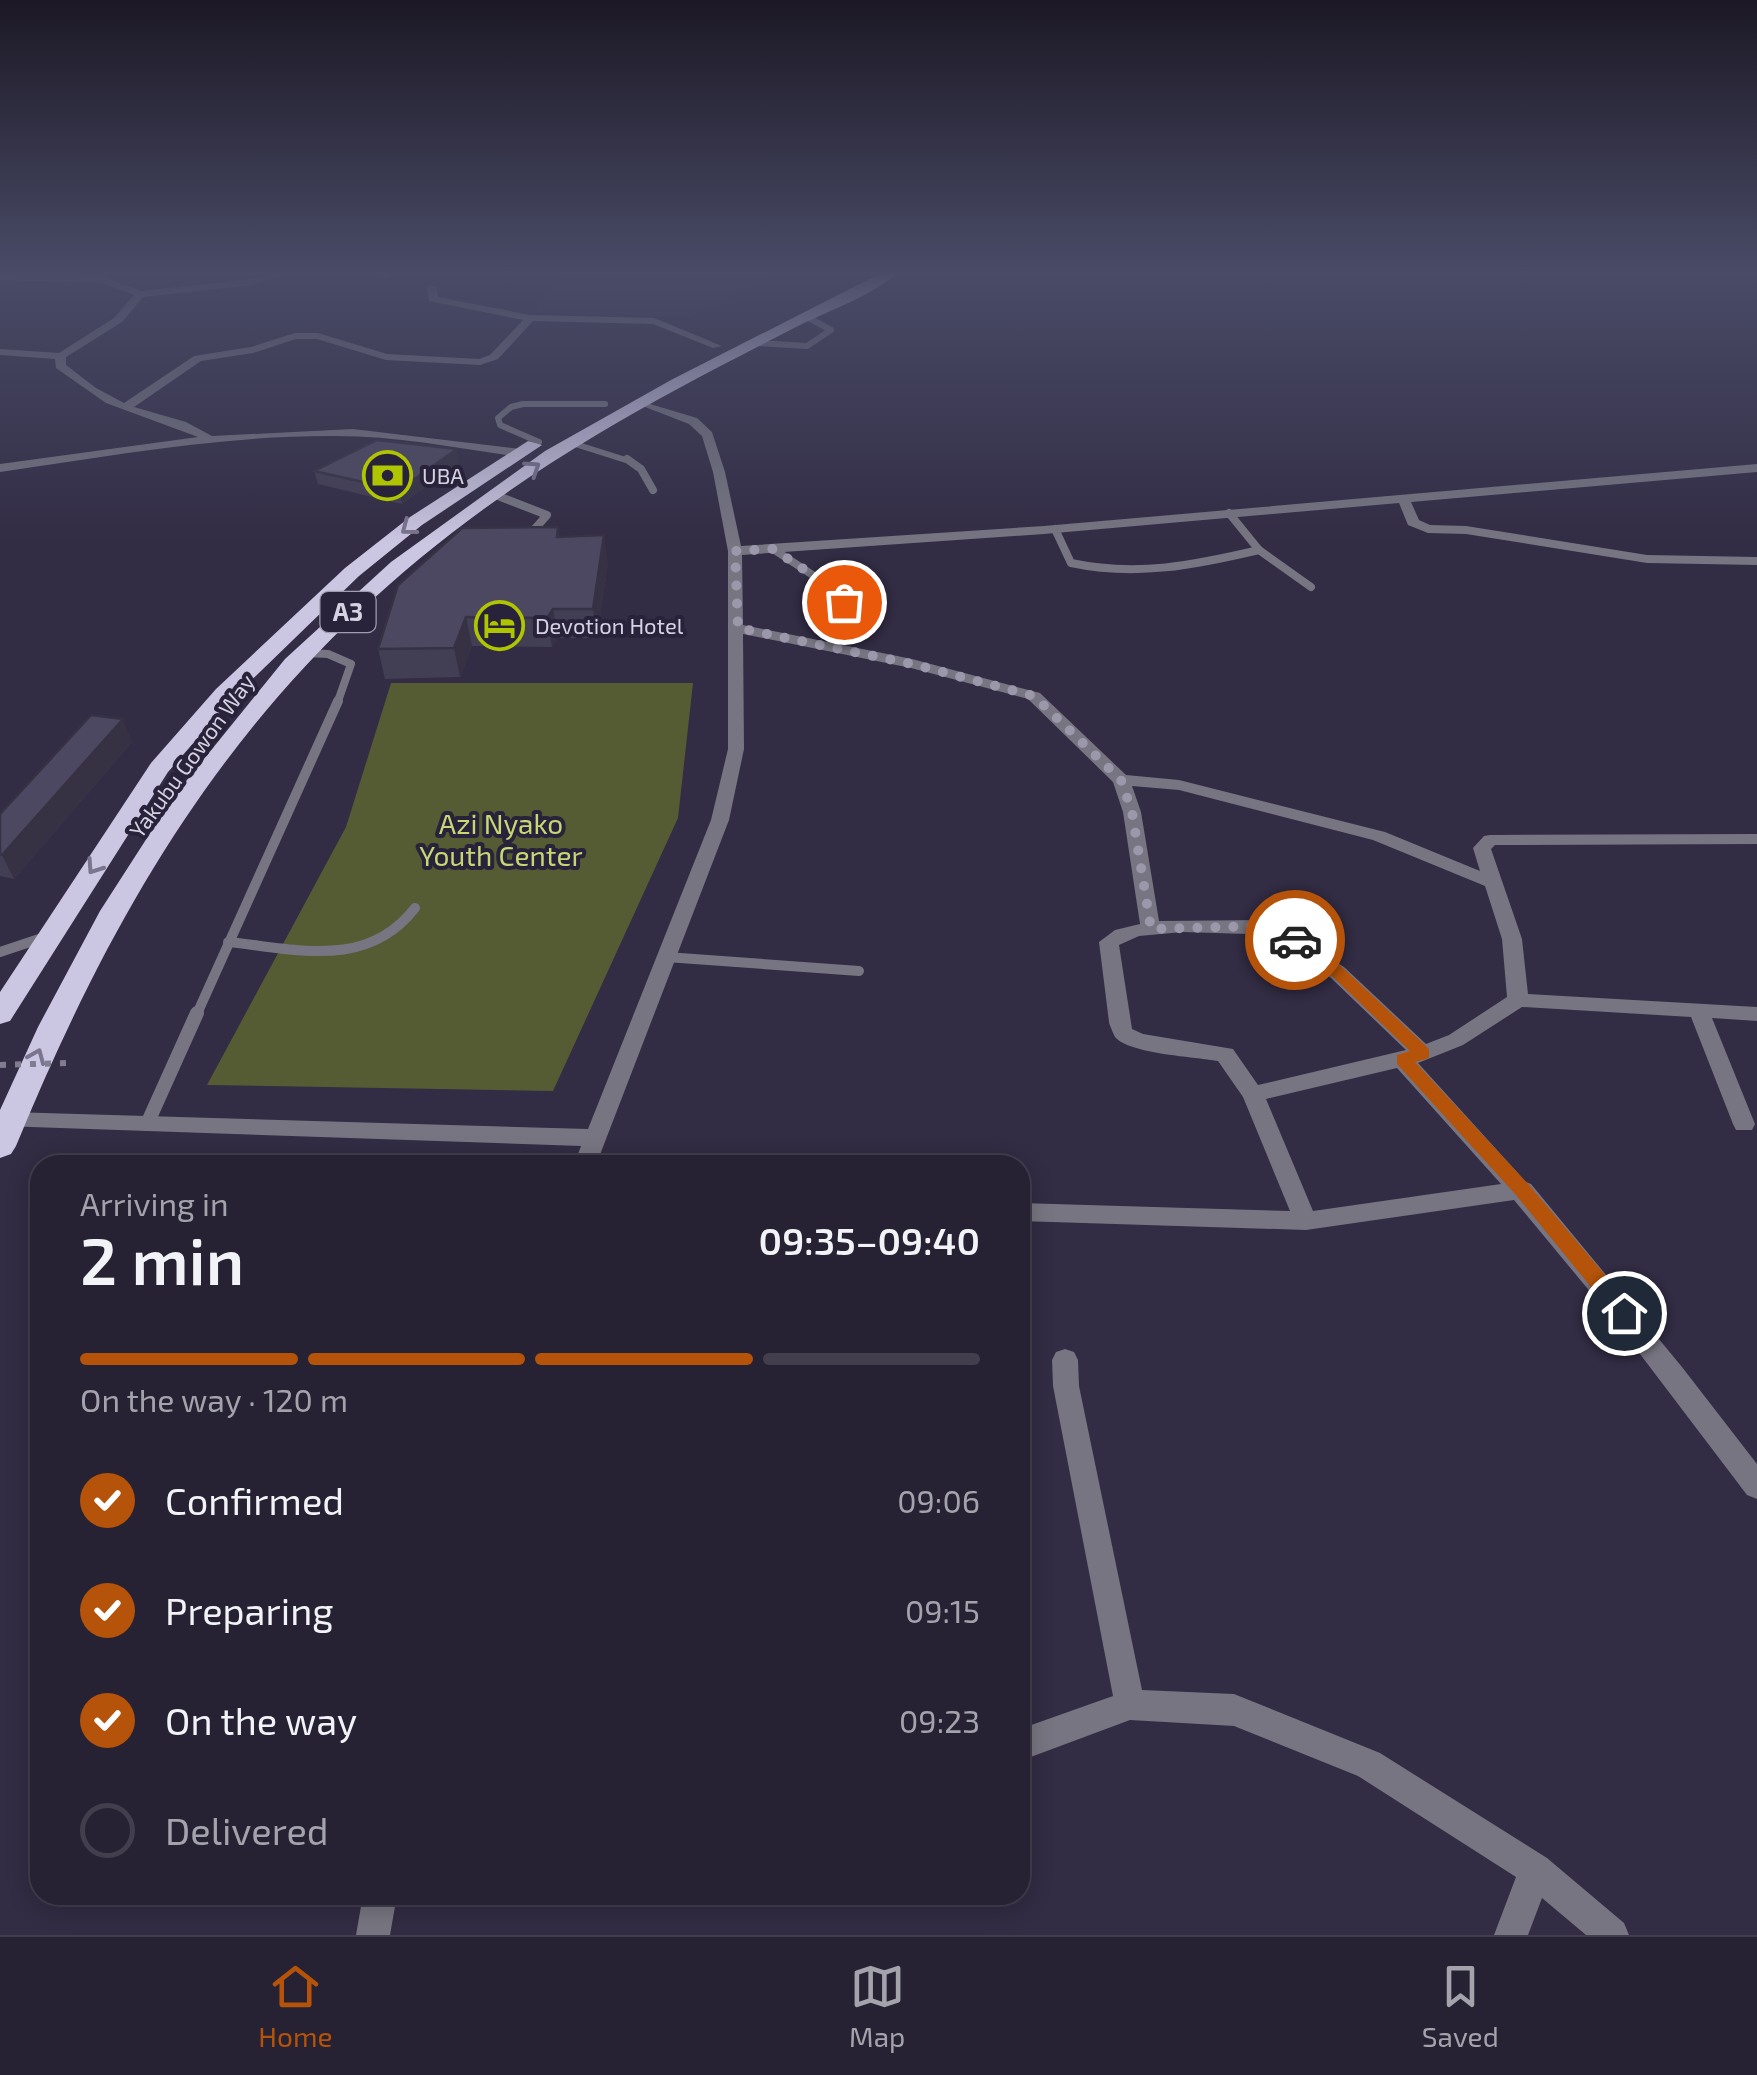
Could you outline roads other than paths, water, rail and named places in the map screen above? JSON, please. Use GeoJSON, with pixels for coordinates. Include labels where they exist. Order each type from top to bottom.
{"type":"FeatureCollection","features":[{"type":"Feature","properties":{"kind":"highway","name":"Yakubu Gowon Way"},"geometry":{"type":"LineString","coordinates":[[0,1014],[159,768],[253,664],[416,521],[520,453],[684,363]]}},
{"type":"Feature","properties":{"kind":"highway","name":"Yakubu Gowon Way"},"geometry":{"type":"LineString","coordinates":[[0,1146],[43,1041],[98,938],[184,804],[264,695],[306,654],[493,494],[572,443],[719,363]]}},
{"type":"Feature","properties":{"kind":"highway"},"geometry":{"type":"LineString","coordinates":[[253,664],[288,670]]}},
{"type":"Feature","properties":{"kind":"street"},"geometry":{"type":"LineString","coordinates":[[60,363],[84,386],[126,408],[195,428],[212,440]]}},
{"type":"Feature","properties":{"kind":"street"},"geometry":{"type":"LineString","coordinates":[[126,408],[190,363]]}},
{"type":"Feature","properties":{"kind":"street"},"geometry":{"type":"LineString","coordinates":[[590,1155],[720,820],[736,749],[735,551],[708,435],[693,422],[644,403]]}},
{"type":"Feature","properties":{"kind":"street"},"geometry":{"type":"LineString","coordinates":[[0,468],[212,440],[361,433],[520,453]]}},
{"type":"Feature","properties":{"kind":"street"},"geometry":{"type":"LineString","coordinates":[[735,551],[1055,529],[1757,468]]}},
{"type":"Feature","properties":{"kind":"street"},"geometry":{"type":"LineString","coordinates":[[1403,498],[1413,522],[1428,529],[1466,530],[1647,560],[1757,562]]}},
{"type":"Feature","properties":{"kind":"street"},"geometry":{"type":"LineString","coordinates":[[738,628],[912,664],[1034,696],[1121,780],[1132,812],[1151,929]]}},
{"type":"Feature","properties":{"kind":"street"},"geometry":{"type":"LineString","coordinates":[[1121,780],[1179,785],[1380,836],[1494,883]]}},
{"type":"Feature","properties":{"kind":"street"},"geometry":{"type":"LineString","coordinates":[[1518,1000],[1512,939],[1482,848],[1490,840],[1757,839]]}},
{"type":"Feature","properties":{"kind":"street"},"geometry":{"type":"LineString","coordinates":[[1306,1221],[1253,1094],[1225,1054],[1124,1034],[1119,1022],[1109,942],[1119,933],[1265,926],[1283,930],[1310,955],[1338,972],[1675,1374],[1757,1486]]}},
{"type":"Feature","properties":{"kind":"street"},"geometry":{"type":"LineString","coordinates":[[1253,1094],[1413,1057],[1456,1040],[1518,1000],[1757,1014]]}},
{"type":"Feature","properties":{"kind":"street"},"geometry":{"type":"LineString","coordinates":[[1698,1010],[1744,1124]]}},
{"type":"Feature","properties":{"kind":"street"},"geometry":{"type":"LineString","coordinates":[[10,1120],[598,1138]]}},
{"type":"Feature","properties":{"kind":"street"},"geometry":{"type":"LineString","coordinates":[[1030,1212],[1306,1221],[1523,1190]]}},
{"type":"Feature","properties":{"kind":"street"},"geometry":{"type":"LineString","coordinates":[[1065,1360],[1066,1386],[1130,1705]]}},
{"type":"Feature","properties":{"kind":"street"},"geometry":{"type":"LineString","coordinates":[[1030,1740],[1130,1705],[1234,1710],[1370,1764],[1535,1870],[1612,1935]]}},
{"type":"Feature","properties":{"kind":"street"},"geometry":{"type":"LineString","coordinates":[[1511,1935],[1535,1870]]}},
{"type":"Feature","properties":{"kind":"street"},"geometry":{"type":"LineString","coordinates":[[373,1935],[378,1905]]}},
{"type":"Feature","properties":{"kind":"lane"},"geometry":{"type":"LineString","coordinates":[[539,442],[500,425],[498,418],[511,407],[523,404],[605,404]]}},
{"type":"Feature","properties":{"kind":"lane"},"geometry":{"type":"LineString","coordinates":[[572,443],[640,466],[648,474],[653,490]]}},
{"type":"Feature","properties":{"kind":"lane"},"geometry":{"type":"LineString","coordinates":[[493,494],[547,515],[533,531],[520,532]]}},
{"type":"Feature","properties":{"kind":"lane"},"geometry":{"type":"LineString","coordinates":[[1229,513],[1259,550],[1311,587]]}},
{"type":"Feature","properties":{"kind":"lane"},"geometry":{"type":"LineString","coordinates":[[1055,529],[1072,563],[1137,572],[1166,572],[1259,550]]}},
{"type":"Feature","properties":{"kind":"lane"},"geometry":{"type":"LineString","coordinates":[[773,549],[834,589],[844,602]]}},
{"type":"Feature","properties":{"kind":"lane"},"geometry":{"type":"LineString","coordinates":[[146,1124],[350,676],[351,664],[342,658],[306,654]]}},
{"type":"Feature","properties":{"kind":"lane"},"geometry":{"type":"LineString","coordinates":[[228,942],[351,950],[372,945],[398,931],[414,908]]}},
{"type":"Feature","properties":{"kind":"lane"},"geometry":{"type":"LineString","coordinates":[[0,952],[48,935]]}},
{"type":"Feature","properties":{"kind":"lane"},"geometry":{"type":"LineString","coordinates":[[666,957],[859,971]]}},
{"type":"Feature","properties":{"kind":"place","name":"UBA"},"geometry":{"type":"Point","coordinates":[387,476]}},
{"type":"Feature","properties":{"kind":"place","name":"Devotion Hotel"},"geometry":{"type":"Point","coordinates":[500,626]}},
{"type":"Feature","properties":{"kind":"park label","name":"Azi Nyako Youth Center"},"geometry":{"type":"Point","coordinates":[501,840]}}]}
